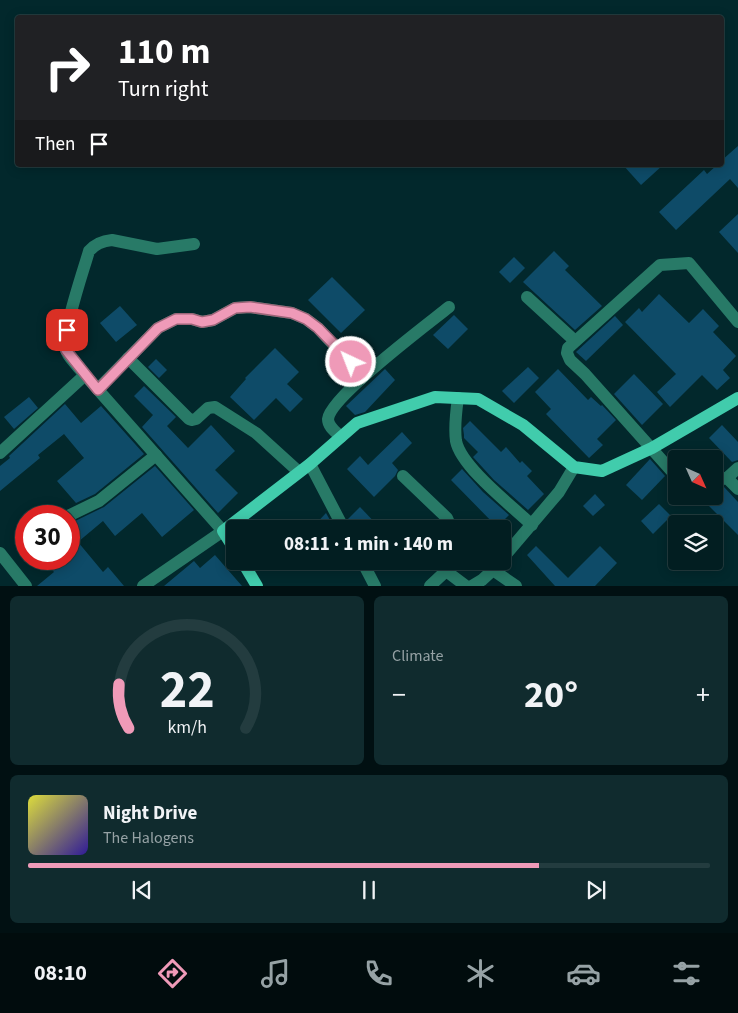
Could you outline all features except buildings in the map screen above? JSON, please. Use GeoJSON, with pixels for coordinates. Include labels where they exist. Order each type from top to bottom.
{"type":"FeatureCollection","features":[{"type":"Feature","properties":{"kind":"main road"},"geometry":{"type":"LineString","coordinates":[[226,536],[223,531],[310,464],[357,423],[435,397],[478,400],[523,424],[574,467],[602,470],[652,448],[738,398]]}},
{"type":"Feature","properties":{"kind":"main road"},"geometry":{"type":"LineString","coordinates":[[247,570],[257,586]]}},
{"type":"Feature","properties":{"kind":"street"},"geometry":{"type":"LineString","coordinates":[[143,586],[223,531],[98,390],[66,350],[67,330],[76,292],[89,251],[94,246],[112,240],[156,249],[194,244]]}},
{"type":"Feature","properties":{"kind":"street"},"geometry":{"type":"LineString","coordinates":[[668,467],[585,374],[570,360],[567,353],[568,348],[660,265],[689,263],[738,322]]}},
{"type":"Feature","properties":{"kind":"street"},"geometry":{"type":"LineString","coordinates":[[527,297],[575,341]]}},
{"type":"Feature","properties":{"kind":"street"},"geometry":{"type":"LineString","coordinates":[[98,390],[158,328],[176,319],[192,319],[202,322],[213,320],[235,308],[250,307],[292,313],[306,319],[318,328],[364,376]]}},
{"type":"Feature","properties":{"kind":"street"},"geometry":{"type":"LineString","coordinates":[[341,437],[330,427],[328,421],[330,412],[364,376],[449,308]]}},
{"type":"Feature","properties":{"kind":"street"},"geometry":{"type":"LineString","coordinates":[[128,358],[188,419],[196,419],[208,408],[215,407],[256,433],[299,472]]}},
{"type":"Feature","properties":{"kind":"street"},"geometry":{"type":"LineString","coordinates":[[0,453],[86,375]]}},
{"type":"Feature","properties":{"kind":"street"},"geometry":{"type":"LineString","coordinates":[[458,398],[456,442],[462,456],[478,475],[532,524]]}},
{"type":"Feature","properties":{"kind":"street"},"geometry":{"type":"LineString","coordinates":[[80,510],[99,501],[156,455]]}},
{"type":"Feature","properties":{"kind":"street"},"geometry":{"type":"LineString","coordinates":[[310,464],[339,520]]}},
{"type":"Feature","properties":{"kind":"street"},"geometry":{"type":"LineString","coordinates":[[511,549],[559,492],[574,467]]}},
{"type":"Feature","properties":{"kind":"street"},"geometry":{"type":"LineString","coordinates":[[723,479],[727,478],[738,468]]}},
{"type":"Feature","properties":{"kind":"street"},"geometry":{"type":"LineString","coordinates":[[404,476],[447,520]]}},
{"type":"Feature","properties":{"kind":"street"},"geometry":{"type":"LineString","coordinates":[[727,478],[738,489]]}},
{"type":"Feature","properties":{"kind":"street"},"geometry":{"type":"LineString","coordinates":[[0,552],[26,586]]}},
{"type":"Feature","properties":{"kind":"street"},"geometry":{"type":"LineString","coordinates":[[366,570],[374,586]]}},
{"type":"Feature","properties":{"kind":"street"},"geometry":{"type":"LineString","coordinates":[[430,586],[443,570]]}},
{"type":"Feature","properties":{"kind":"street"},"geometry":{"type":"LineString","coordinates":[[450,570],[466,586]]}},
{"type":"Feature","properties":{"kind":"street"},"geometry":{"type":"LineString","coordinates":[[472,586],[482,580],[492,570]]}},
{"type":"Feature","properties":{"kind":"street"},"geometry":{"type":"LineString","coordinates":[[504,570],[516,586]]}},
{"type":"Feature","properties":{"kind":"route"},"geometry":{"type":"LineString","coordinates":[[67,330],[66,350],[98,390],[158,328],[176,319],[192,319],[202,322],[213,320],[235,308],[250,307],[292,313],[306,319],[318,328],[351,362]]}}]}
